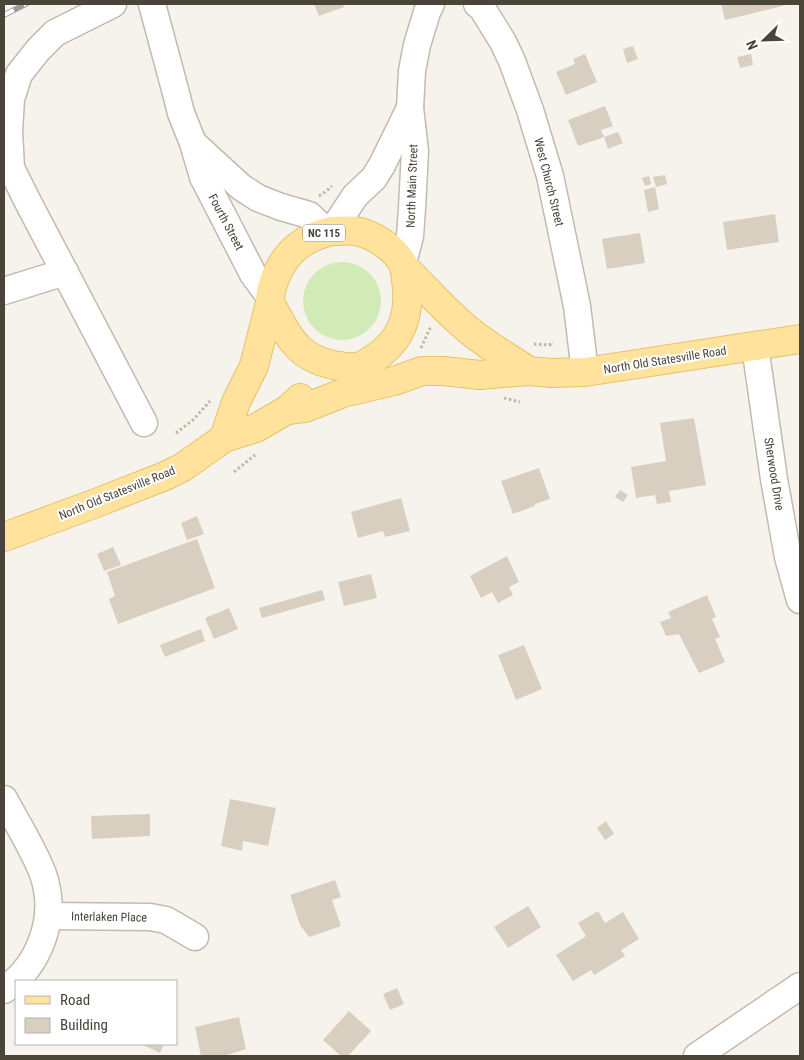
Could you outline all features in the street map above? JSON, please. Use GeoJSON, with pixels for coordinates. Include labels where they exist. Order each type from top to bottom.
{"type":"FeatureCollection","features":[{"type":"Feature","properties":{"kind":"main road","name":"NC 115"},"geometry":{"type":"LineString","coordinates":[[224,438],[236,402],[254,366],[272,284],[281,265],[290,253],[302,242],[314,236],[329,232],[354,231],[365,233],[392,250],[404,265]]}},
{"type":"Feature","properties":{"kind":"main road"},"geometry":{"type":"LineString","coordinates":[[404,265],[466,329],[530,372]]}},
{"type":"Feature","properties":{"kind":"main road"},"geometry":{"type":"LineString","coordinates":[[270,300],[291,340],[311,357],[326,363],[342,366],[362,365],[380,355],[397,338],[407,307],[404,265]]}},
{"type":"Feature","properties":{"kind":"main road","name":"North Old Statesville Road"},"geometry":{"type":"LineString","coordinates":[[288,410],[305,408],[343,393],[394,381],[420,370],[480,376],[530,372],[585,372],[800,339]]}},
{"type":"Feature","properties":{"kind":"main road","name":"North Old Statesville Road"},"geometry":{"type":"LineString","coordinates":[[4,537],[165,476],[183,467],[224,438],[256,428],[288,410],[307,390],[362,365],[409,363],[420,370]]}},
{"type":"Feature","properties":{"kind":"street"},"geometry":{"type":"LineString","coordinates":[[113,4],[55,33],[38,50],[19,74],[11,100],[9,131],[11,168],[144,423]]}},
{"type":"Feature","properties":{"kind":"street","name":"Fourth Street"},"geometry":{"type":"LineString","coordinates":[[152,4],[177,97],[203,177],[253,274],[270,300]]}},
{"type":"Feature","properties":{"kind":"street","name":"North Main Street"},"geometry":{"type":"LineString","coordinates":[[404,265],[410,236],[415,151],[410,108],[412,71],[417,45],[427,12],[432,4]]}},
{"type":"Feature","properties":{"kind":"street","name":"West Church Street"},"geometry":{"type":"LineString","coordinates":[[477,4],[482,8],[504,42],[530,110],[552,186],[577,306],[585,372]]}},
{"type":"Feature","properties":{"kind":"street","name":"North Main Street"},"geometry":{"type":"LineString","coordinates":[[329,232],[355,196],[374,178],[410,108]]}},
{"type":"Feature","properties":{"kind":"street","name":"Fourth Street"},"geometry":{"type":"LineString","coordinates":[[193,143],[241,187],[258,198],[288,210],[308,215],[329,232]]}},
{"type":"Feature","properties":{"kind":"street"},"geometry":{"type":"LineString","coordinates":[[4,291],[65,272]]}},
{"type":"Feature","properties":{"kind":"street","name":"Sherwood Drive"},"geometry":{"type":"LineString","coordinates":[[754,346],[774,479],[788,556],[800,600]]}},
{"type":"Feature","properties":{"kind":"street"},"geometry":{"type":"LineString","coordinates":[[4,799],[43,876],[48,900],[48,916],[40,947],[29,966],[17,980]]}},
{"type":"Feature","properties":{"kind":"street","name":"Interlaken Place"},"geometry":{"type":"LineString","coordinates":[[48,916],[150,917],[166,920],[195,937]]}},
{"type":"Feature","properties":{"kind":"street"},"geometry":{"type":"LineString","coordinates":[[4,990],[15,983]]}},
{"type":"Feature","properties":{"kind":"street"},"geometry":{"type":"LineString","coordinates":[[697,1056],[800,986]]}},
{"type":"Feature","properties":{"kind":"path"},"geometry":{"type":"LineString","coordinates":[[420,370],[418,356],[432,324],[449,313]]}},
{"type":"Feature","properties":{"kind":"path"},"geometry":{"type":"LineString","coordinates":[[528,342],[537,345],[554,344]]}},
{"type":"Feature","properties":{"kind":"path"},"geometry":{"type":"LineString","coordinates":[[176,433],[193,420],[214,396]]}},
{"type":"Feature","properties":{"kind":"green space"},"geometry":{"type":"Polygon","coordinates":[[[342,262],[357,265],[370,273],[378,286],[381,301],[378,316],[370,329],[357,337],[342,340],[327,337],[314,329],[306,316],[303,301],[306,286],[314,273],[327,265],[342,262]]]}},
{"type":"Feature","properties":{"kind":"building"},"geometry":{"type":"Polygon","coordinates":[[[314,4],[343,4],[344,7],[319,16],[314,4]]]}},
{"type":"Feature","properties":{"kind":"building"},"geometry":{"type":"Polygon","coordinates":[[[721,4],[782,4],[783,6],[725,20],[721,4]]]}},
{"type":"Feature","properties":{"kind":"building"},"geometry":{"type":"Polygon","coordinates":[[[633,46],[638,59],[627,63],[623,49],[633,46]]]}},
{"type":"Feature","properties":{"kind":"building"},"geometry":{"type":"Polygon","coordinates":[[[585,54],[597,82],[566,95],[556,72],[575,64],[573,59],[585,54]]]}},
{"type":"Feature","properties":{"kind":"building"},"geometry":{"type":"Polygon","coordinates":[[[751,54],[753,65],[740,68],[737,57],[751,54]]]}},
{"type":"Feature","properties":{"kind":"building"},"geometry":{"type":"Polygon","coordinates":[[[605,106],[613,126],[601,130],[604,137],[578,146],[568,120],[605,106]]]}},
{"type":"Feature","properties":{"kind":"building"},"geometry":{"type":"Polygon","coordinates":[[[618,132],[623,143],[608,149],[604,137],[618,132]]]}},
{"type":"Feature","properties":{"kind":"building"},"geometry":{"type":"Polygon","coordinates":[[[665,175],[667,184],[656,187],[653,177],[665,175]]]}},
{"type":"Feature","properties":{"kind":"building"},"geometry":{"type":"Polygon","coordinates":[[[649,176],[651,184],[645,186],[642,178],[649,176]]]}},
{"type":"Feature","properties":{"kind":"building"},"geometry":{"type":"Polygon","coordinates":[[[655,187],[659,209],[648,212],[644,190],[655,187]]]}},
{"type":"Feature","properties":{"kind":"building"},"geometry":{"type":"Polygon","coordinates":[[[775,214],[779,242],[727,250],[723,222],[775,214]]]}},
{"type":"Feature","properties":{"kind":"building"},"geometry":{"type":"Polygon","coordinates":[[[640,233],[645,263],[607,269],[602,239],[640,233]]]}},
{"type":"Feature","properties":{"kind":"building"},"geometry":{"type":"Polygon","coordinates":[[[694,418],[706,485],[669,491],[671,502],[657,504],[655,495],[636,498],[631,467],[666,461],[660,423],[694,418]]]}},
{"type":"Feature","properties":{"kind":"building"},"geometry":{"type":"Polygon","coordinates":[[[539,468],[550,499],[513,514],[501,481],[539,468]]]}},
{"type":"Feature","properties":{"kind":"building"},"geometry":{"type":"Polygon","coordinates":[[[620,490],[628,495],[623,502],[615,497],[620,490]]]}},
{"type":"Feature","properties":{"kind":"building"},"geometry":{"type":"Polygon","coordinates":[[[401,498],[410,531],[385,537],[383,531],[358,538],[351,512],[401,498]]]}},
{"type":"Feature","properties":{"kind":"building"},"geometry":{"type":"Polygon","coordinates":[[[197,516],[204,534],[187,540],[181,523],[197,516]]]}},
{"type":"Feature","properties":{"kind":"building"},"geometry":{"type":"Polygon","coordinates":[[[197,539],[215,588],[118,624],[109,599],[115,596],[107,572],[197,539]]]}},
{"type":"Feature","properties":{"kind":"building"},"geometry":{"type":"Polygon","coordinates":[[[113,547],[121,565],[104,571],[97,554],[113,547]]]}},
{"type":"Feature","properties":{"kind":"building"},"geometry":{"type":"Polygon","coordinates":[[[507,556],[519,582],[509,587],[513,595],[498,603],[492,592],[481,598],[470,576],[507,556]]]}},
{"type":"Feature","properties":{"kind":"building"},"geometry":{"type":"Polygon","coordinates":[[[371,574],[377,598],[344,606],[338,582],[371,574]]]}},
{"type":"Feature","properties":{"kind":"building"},"geometry":{"type":"Polygon","coordinates":[[[322,590],[325,600],[262,618],[259,608],[322,590]]]}},
{"type":"Feature","properties":{"kind":"building"},"geometry":{"type":"Polygon","coordinates":[[[707,595],[716,617],[712,619],[720,637],[715,639],[725,662],[699,673],[679,634],[666,636],[660,622],[671,618],[668,612],[707,595]]]}},
{"type":"Feature","properties":{"kind":"building"},"geometry":{"type":"Polygon","coordinates":[[[229,608],[238,629],[214,639],[205,618],[229,608]]]}},
{"type":"Feature","properties":{"kind":"building"},"geometry":{"type":"Polygon","coordinates":[[[201,629],[205,641],[165,657],[160,645],[201,629]]]}},
{"type":"Feature","properties":{"kind":"building"},"geometry":{"type":"Polygon","coordinates":[[[524,645],[542,689],[516,700],[498,655],[524,645]]]}},
{"type":"Feature","properties":{"kind":"building"},"geometry":{"type":"Polygon","coordinates":[[[230,799],[276,808],[268,846],[243,841],[242,851],[221,846],[230,799]]]}},
{"type":"Feature","properties":{"kind":"building"},"geometry":{"type":"Polygon","coordinates":[[[150,814],[150,836],[92,839],[91,816],[150,814]]]}},
{"type":"Feature","properties":{"kind":"building"},"geometry":{"type":"Polygon","coordinates":[[[606,821],[614,834],[605,840],[597,828],[606,821]]]}},
{"type":"Feature","properties":{"kind":"building"},"geometry":{"type":"Polygon","coordinates":[[[335,880],[341,897],[332,900],[341,926],[309,937],[300,925],[290,895],[335,880]]]}},
{"type":"Feature","properties":{"kind":"building"},"geometry":{"type":"Polygon","coordinates":[[[528,906],[541,927],[508,948],[494,927],[528,906]]]}},
{"type":"Feature","properties":{"kind":"building"},"geometry":{"type":"Polygon","coordinates":[[[598,911],[605,923],[623,912],[639,939],[621,950],[625,956],[594,975],[591,970],[573,981],[556,955],[586,936],[578,923],[598,911]]]}},
{"type":"Feature","properties":{"kind":"building"},"geometry":{"type":"Polygon","coordinates":[[[397,988],[404,1004],[390,1010],[383,994],[397,988]]]}},
{"type":"Feature","properties":{"kind":"building"},"geometry":{"type":"Polygon","coordinates":[[[349,1011],[371,1031],[348,1056],[341,1056],[323,1040],[349,1011]]]}},
{"type":"Feature","properties":{"kind":"building"},"geometry":{"type":"Polygon","coordinates":[[[239,1017],[246,1049],[224,1056],[201,1056],[195,1027],[239,1017]]]}},
{"type":"Feature","properties":{"kind":"building"},"geometry":{"type":"Polygon","coordinates":[[[143,1045],[164,1045],[160,1053],[143,1045]]]}},
{"type":"Feature","properties":{"kind":"railway"},"geometry":{"type":"LineString","coordinates":[[4,15],[26,4]]}}]}
